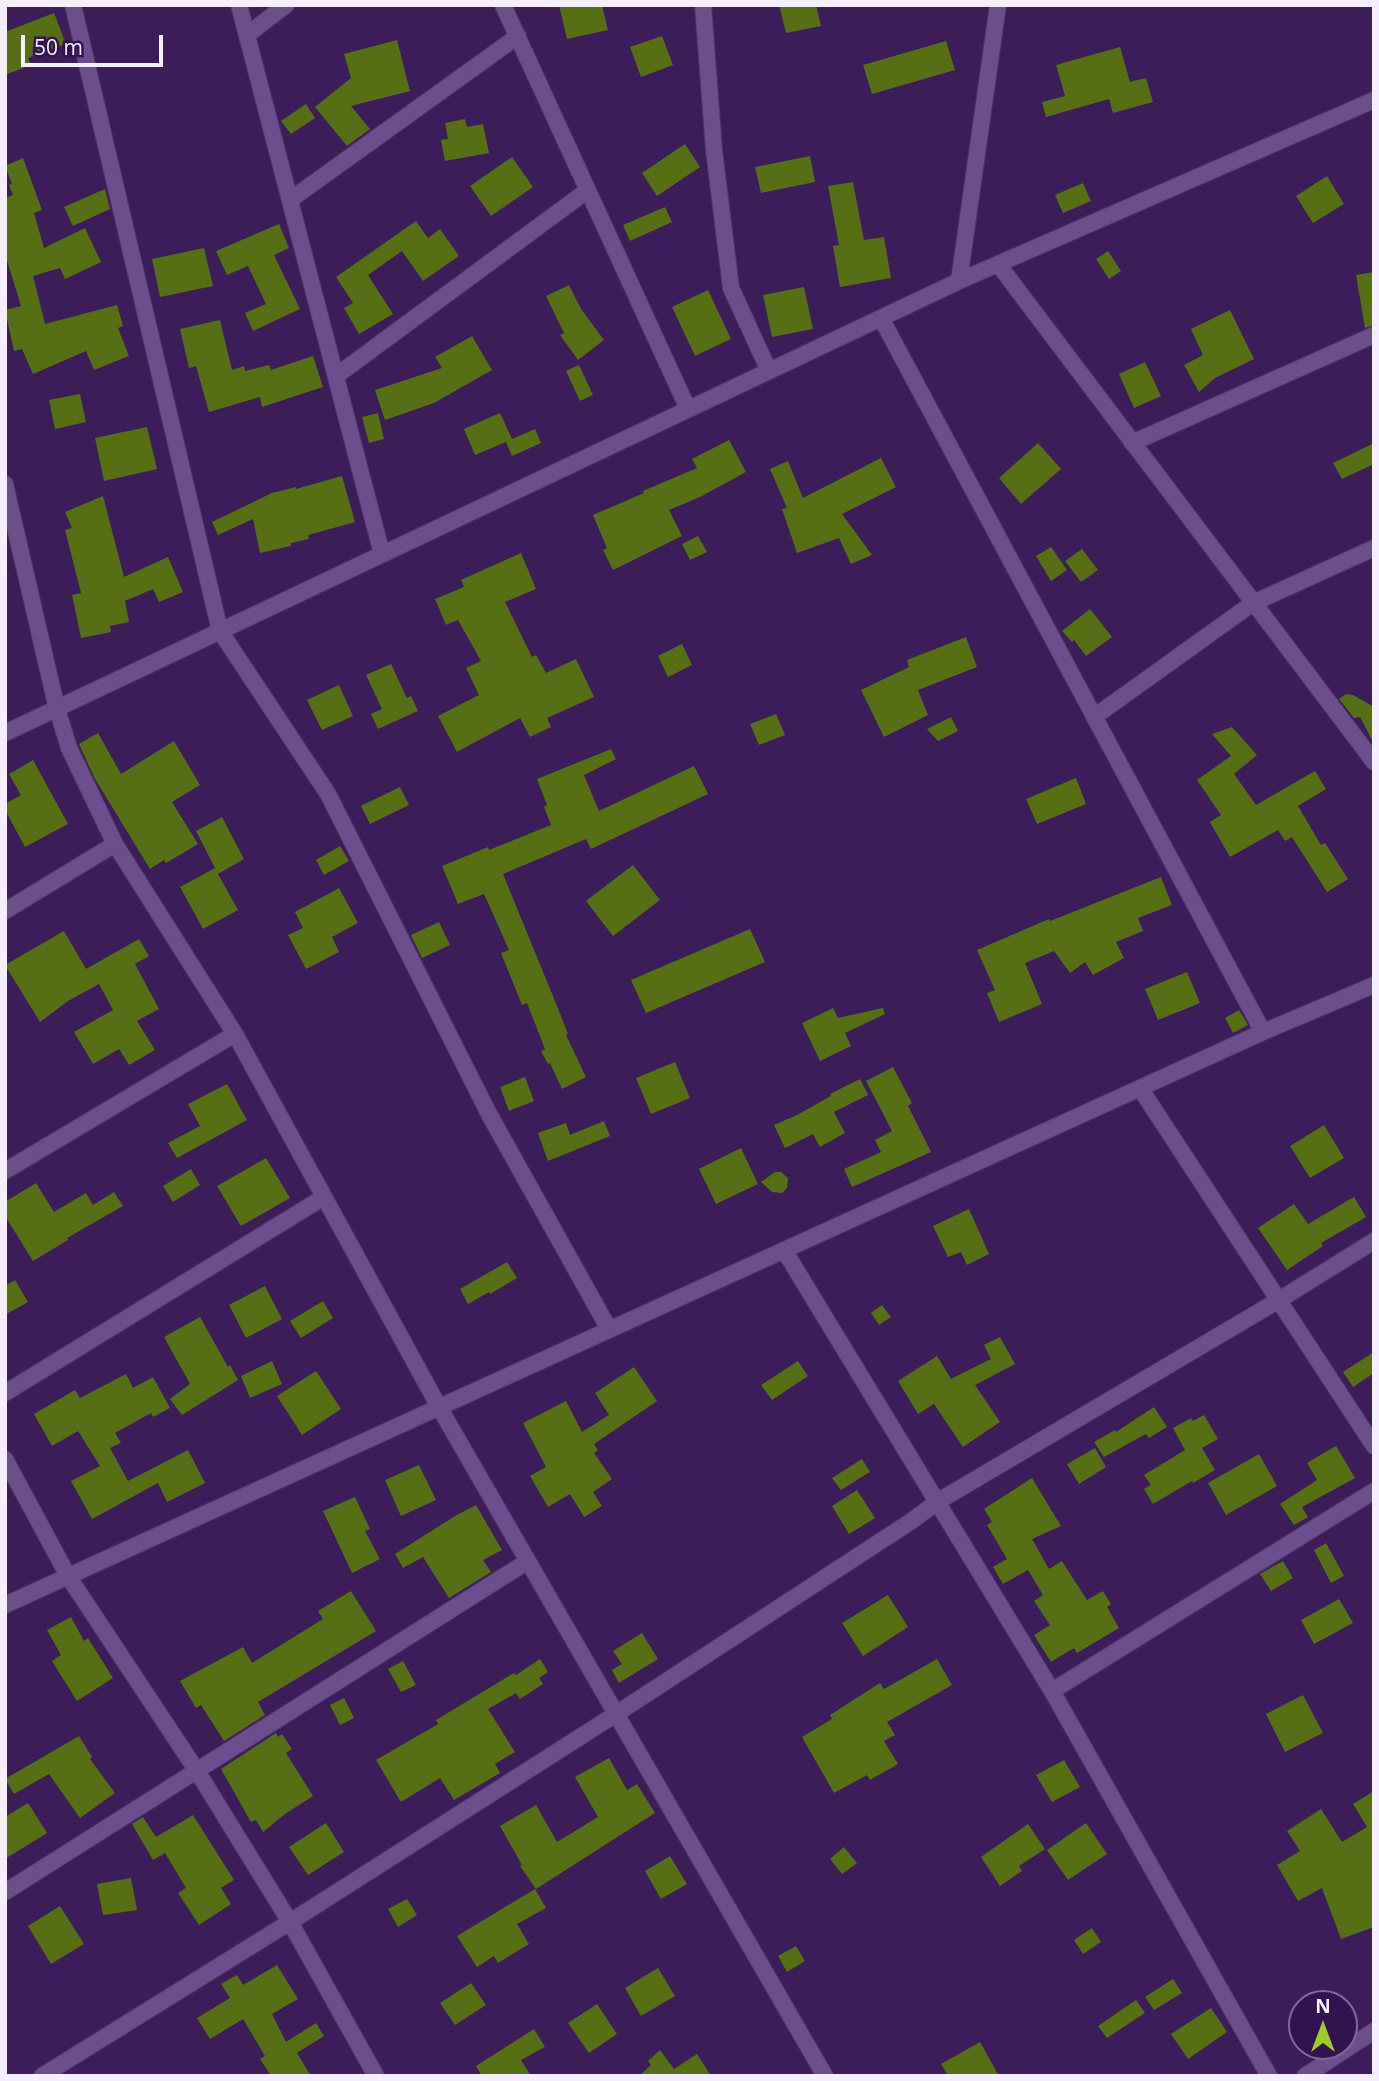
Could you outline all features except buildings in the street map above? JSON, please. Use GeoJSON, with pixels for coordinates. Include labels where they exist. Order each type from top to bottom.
{"type":"FeatureCollection","features":[{"type":"Feature","properties":{"kind":"street"},"geometry":{"type":"LineString","coordinates":[[73,5],[220,631],[328,793],[489,1114],[609,1329]]}},
{"type":"Feature","properties":{"kind":"street"},"geometry":{"type":"LineString","coordinates":[[239,5],[382,554]]}},
{"type":"Feature","properties":{"kind":"street"},"geometry":{"type":"LineString","coordinates":[[247,35],[286,5]]}},
{"type":"Feature","properties":{"kind":"street"},"geometry":{"type":"LineString","coordinates":[[503,5],[688,409]]}},
{"type":"Feature","properties":{"kind":"street"},"geometry":{"type":"LineString","coordinates":[[703,5],[714,150],[730,288],[769,371]]}},
{"type":"Feature","properties":{"kind":"street"},"geometry":{"type":"LineString","coordinates":[[959,281],[998,5]]}},
{"type":"Feature","properties":{"kind":"street"},"geometry":{"type":"LineString","coordinates":[[290,200],[517,36]]}},
{"type":"Feature","properties":{"kind":"street"},"geometry":{"type":"LineString","coordinates":[[5,733],[959,281],[1374,100]]}},
{"type":"Feature","properties":{"kind":"street"},"geometry":{"type":"LineString","coordinates":[[336,376],[588,190]]}},
{"type":"Feature","properties":{"kind":"street"},"geometry":{"type":"LineString","coordinates":[[998,264],[1254,603],[1368,745],[1374,762]]}},
{"type":"Feature","properties":{"kind":"street"},"geometry":{"type":"LineString","coordinates":[[881,318],[1263,1032]]}},
{"type":"Feature","properties":{"kind":"street"},"geometry":{"type":"LineString","coordinates":[[1132,443],[1374,335]]}},
{"type":"Feature","properties":{"kind":"street"},"geometry":{"type":"LineString","coordinates":[[6,487],[57,709],[69,748],[115,844],[235,1034],[439,1407],[825,2076]]}},
{"type":"Feature","properties":{"kind":"street"},"geometry":{"type":"LineString","coordinates":[[1094,717],[1254,603],[1374,548]]}},
{"type":"Feature","properties":{"kind":"street"},"geometry":{"type":"LineString","coordinates":[[5,911],[115,844]]}},
{"type":"Feature","properties":{"kind":"street"},"geometry":{"type":"LineString","coordinates":[[5,1605],[1263,1032],[1374,985]]}},
{"type":"Feature","properties":{"kind":"street"},"geometry":{"type":"LineString","coordinates":[[5,1171],[235,1034]]}},
{"type":"Feature","properties":{"kind":"street"},"geometry":{"type":"LineString","coordinates":[[1140,1088],[1374,1446]]}},
{"type":"Feature","properties":{"kind":"street"},"geometry":{"type":"LineString","coordinates":[[5,1393],[324,1197]]}},
{"type":"Feature","properties":{"kind":"street"},"geometry":{"type":"LineString","coordinates":[[42,2076],[616,1714],[937,1502],[1374,1241]]}},
{"type":"Feature","properties":{"kind":"street"},"geometry":{"type":"LineString","coordinates":[[784,1250],[1052,1691],[1269,2076]]}},
{"type":"Feature","properties":{"kind":"street"},"geometry":{"type":"LineString","coordinates":[[5,1459],[68,1576],[197,1771],[290,1922],[376,2076]]}},
{"type":"Feature","properties":{"kind":"street"},"geometry":{"type":"LineString","coordinates":[[1052,1691],[1374,1491]]}},
{"type":"Feature","properties":{"kind":"street"},"geometry":{"type":"LineString","coordinates":[[5,1892],[528,1561]]}},
{"type":"Feature","properties":{"kind":"street"},"geometry":{"type":"LineString","coordinates":[[1305,2076],[1374,2031]]}}]}
